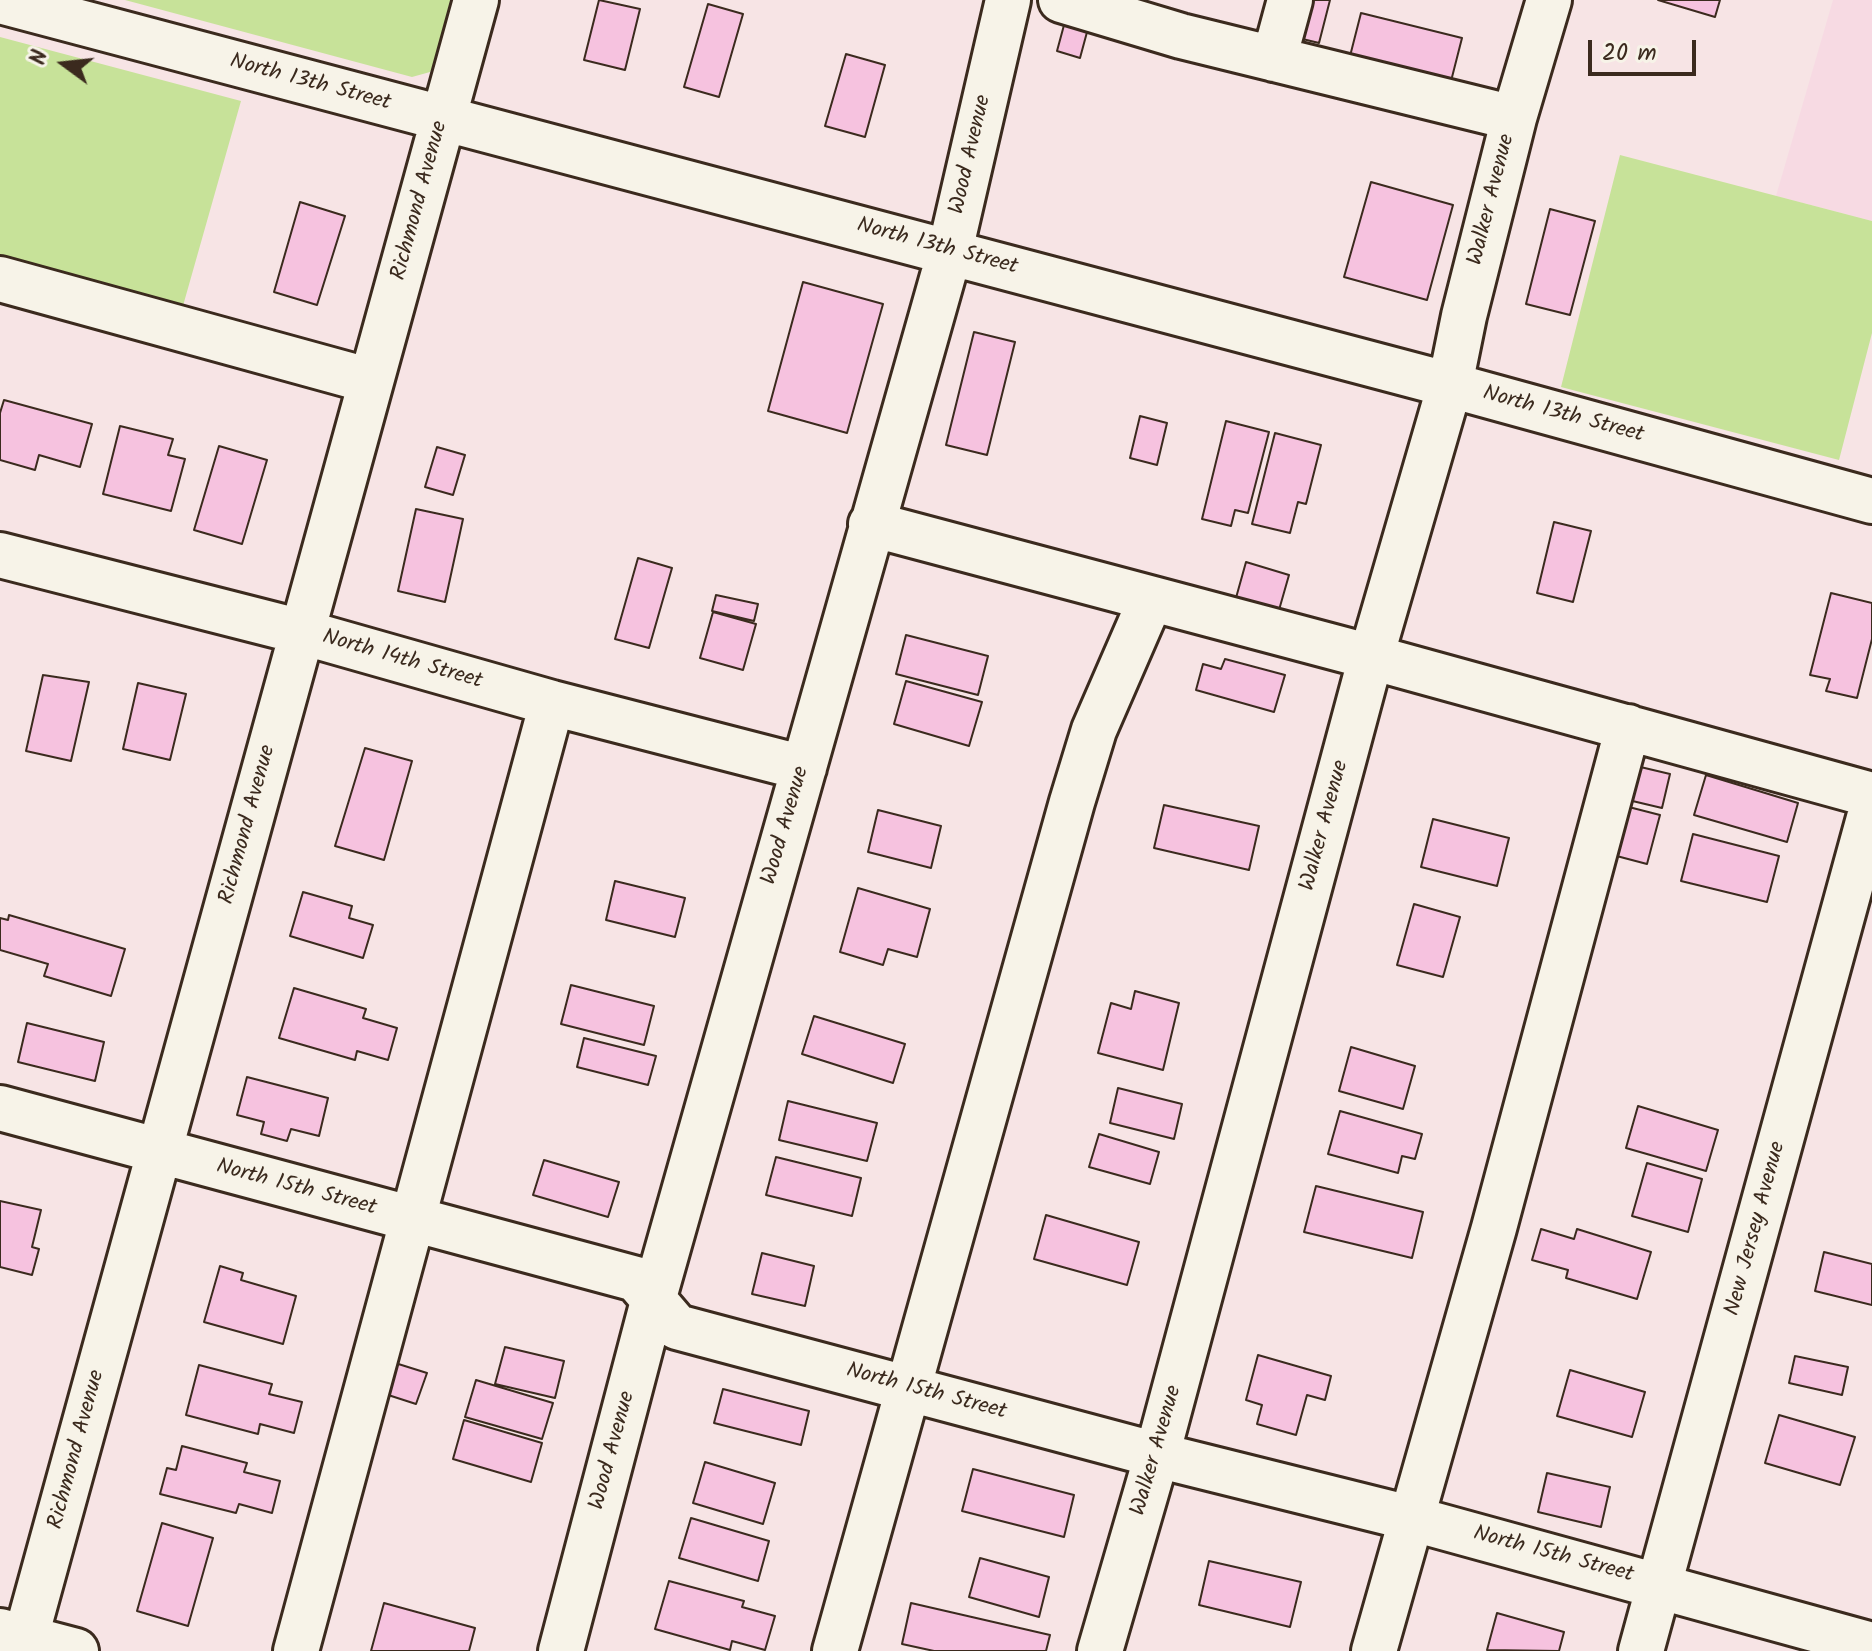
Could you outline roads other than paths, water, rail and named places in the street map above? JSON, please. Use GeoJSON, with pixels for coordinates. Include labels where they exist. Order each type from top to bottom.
{"type":"FeatureCollection","features":[{"type":"Feature","properties":{"kind":"street","name":"Richmond Avenue"},"geometry":{"type":"LineString","coordinates":[[16,1640],[160,1151],[476,0]]}},
{"type":"Feature","properties":{"kind":"street","name":"Wood Avenue"},"geometry":{"type":"LineString","coordinates":[[561,1651],[653,1301],[950,251],[1008,0]]}},
{"type":"Feature","properties":{"kind":"street"},"geometry":{"type":"LineString","coordinates":[[1061,0],[1181,36],[1514,118]]}},
{"type":"Feature","properties":{"kind":"street"},"geometry":{"type":"LineString","coordinates":[[1274,59],[1290,0]]}},
{"type":"Feature","properties":{"kind":"street","name":"Walker Avenue"},"geometry":{"type":"LineString","coordinates":[[1100,1651],[1157,1455],[1371,657],[1450,385],[1464,316],[1514,118],[1549,0]]}},
{"type":"Feature","properties":{"kind":"street","name":"North 13th Street"},"geometry":{"type":"LineString","coordinates":[[0,1],[950,251],[1872,501]]}},
{"type":"Feature","properties":{"kind":"street"},"geometry":{"type":"LineString","coordinates":[[0,279],[371,381]]}},
{"type":"Feature","properties":{"kind":"street"},"geometry":{"type":"LineString","coordinates":[[871,524],[1872,795]]}},
{"type":"Feature","properties":{"kind":"street","name":"North 14th Street"},"geometry":{"type":"LineString","coordinates":[[0,555],[302,632],[552,703],[804,768]]}},
{"type":"Feature","properties":{"kind":"street"},"geometry":{"type":"LineString","coordinates":[[835,1651],[1094,730],[1151,599]]}},
{"type":"Feature","properties":{"kind":"street"},"geometry":{"type":"LineString","coordinates":[[296,1651],[552,703]]}},
{"type":"Feature","properties":{"kind":"street"},"geometry":{"type":"LineString","coordinates":[[1374,1651],[1494,1228],[1628,727]]}},
{"type":"Feature","properties":{"kind":"street","name":"New Jersey Avenue"},"geometry":{"type":"LineString","coordinates":[[1641,1651],[1872,807]]}},
{"type":"Feature","properties":{"kind":"street","name":"North 15th Street"},"geometry":{"type":"LineString","coordinates":[[0,1108],[636,1279],[677,1327],[1157,1455],[1410,1518],[1872,1645]]}},
{"type":"Feature","properties":{"kind":"street"},"geometry":{"type":"LineString","coordinates":[[16,1640],[76,1651]]}}]}
